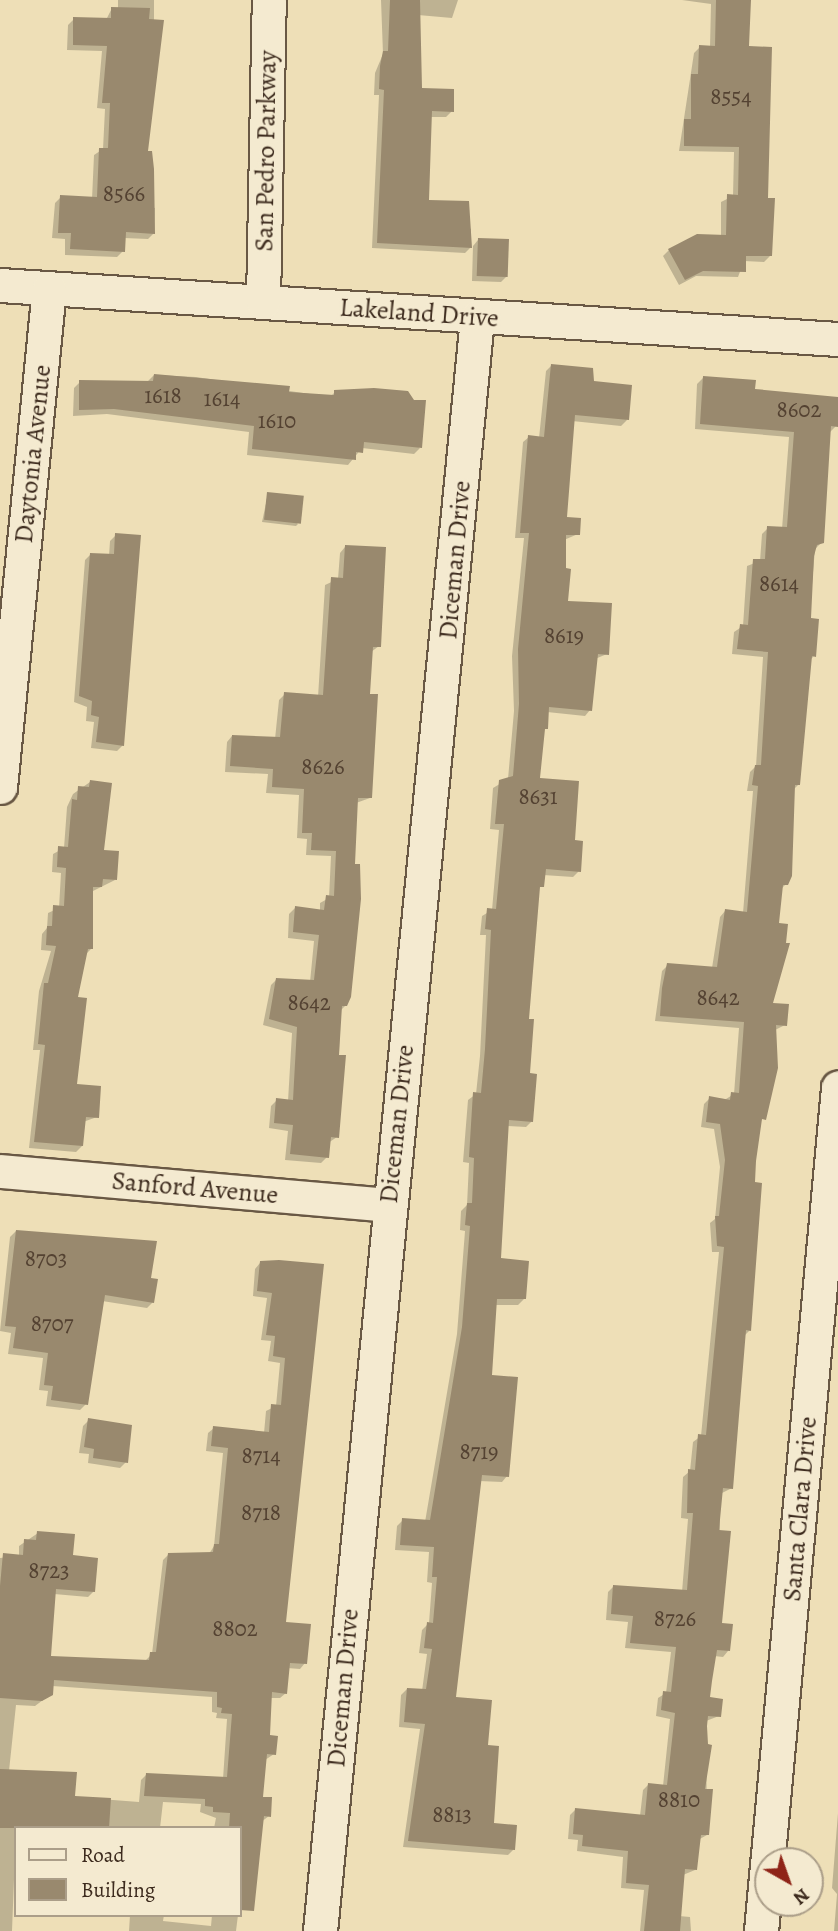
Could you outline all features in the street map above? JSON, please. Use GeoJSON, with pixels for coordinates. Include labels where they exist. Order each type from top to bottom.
{"type":"FeatureCollection","features":[{"type":"Feature","properties":{"kind":"street","name":"San Pedro Parkway"},"geometry":{"type":"LineString","coordinates":[[263,302],[269,0]]}},
{"type":"Feature","properties":{"kind":"street","name":"Lakeland Drive"},"geometry":{"type":"LineString","coordinates":[[0,285],[838,339]]}},
{"type":"Feature","properties":{"kind":"street","name":"Daytonia Avenue"},"geometry":{"type":"LineString","coordinates":[[0,787],[49,288]]}},
{"type":"Feature","properties":{"kind":"street","name":"Diceman Drive"},"geometry":{"type":"LineString","coordinates":[[320,1931],[477,317]]}},
{"type":"Feature","properties":{"kind":"street","name":"Santa Clara Drive"},"geometry":{"type":"LineString","coordinates":[[761,1931],[838,1088]]}},
{"type":"Feature","properties":{"kind":"street","name":"Sanford Avenue"},"geometry":{"type":"LineString","coordinates":[[0,1171],[389,1205]]}},
{"type":"Feature","properties":{"kind":"building"},"geometry":{"type":"Polygon","coordinates":[[[390,0],[420,0],[422,88],[454,89],[454,112],[432,111],[429,200],[469,201],[472,248],[377,243],[384,90],[379,89],[380,66],[383,51],[388,51],[390,0]]]}},
{"type":"Feature","properties":{"kind":"building"},"geometry":{"type":"Polygon","coordinates":[[[716,0],[751,0],[749,46],[772,47],[768,198],[775,198],[772,256],[746,256],[746,272],[703,271],[685,280],[668,249],[697,234],[726,235],[727,194],[738,195],[739,147],[684,146],[684,119],[691,119],[691,74],[698,74],[699,45],[715,46],[716,0]]]}},
{"type":"Feature","properties":{"kind":"building"},"geometry":{"type":"Polygon","coordinates":[[[111,7],[150,8],[149,19],[164,20],[148,151],[152,151],[154,169],[155,234],[126,232],[125,252],[70,249],[71,233],[58,233],[60,195],[97,197],[99,148],[108,148],[110,103],[102,103],[107,46],[73,45],[73,17],[111,18],[111,7]]]}},
{"type":"Feature","properties":{"kind":"building"},"geometry":{"type":"Polygon","coordinates":[[[478,238],[509,239],[508,277],[477,276],[478,238]]]}},
{"type":"Feature","properties":{"kind":"building"},"geometry":{"type":"Polygon","coordinates":[[[551,364],[593,368],[594,381],[632,385],[629,420],[575,415],[567,517],[581,518],[580,535],[566,535],[566,568],[571,569],[568,601],[612,603],[609,655],[598,654],[592,711],[549,707],[548,729],[545,729],[540,778],[579,781],[575,840],[583,841],[581,872],[546,869],[544,887],[540,887],[529,1019],[534,1019],[530,1073],[537,1074],[533,1122],[509,1120],[501,1258],[529,1261],[526,1299],[497,1299],[492,1375],[518,1377],[509,1477],[482,1475],[456,1697],[492,1700],[488,1745],[499,1746],[494,1823],[517,1825],[515,1850],[408,1841],[425,1724],[404,1722],[407,1688],[426,1689],[432,1649],[424,1648],[427,1622],[433,1623],[437,1577],[432,1577],[434,1547],[400,1545],[402,1518],[430,1520],[462,1327],[470,1226],[465,1225],[467,1203],[472,1203],[474,1158],[469,1157],[473,1092],[481,1093],[485,1049],[491,930],[485,929],[487,908],[496,909],[504,824],[495,824],[499,780],[513,776],[519,704],[518,649],[529,533],[520,533],[528,435],[544,437],[551,364]]]}},
{"type":"Feature","properties":{"kind":"building"},"geometry":{"type":"Polygon","coordinates":[[[154,374],[290,386],[289,392],[334,395],[334,390],[374,388],[408,391],[414,400],[426,400],[422,448],[364,442],[363,453],[356,452],[356,460],[252,449],[254,426],[114,409],[79,410],[79,380],[153,381],[154,374]]]}},
{"type":"Feature","properties":{"kind":"building"},"geometry":{"type":"Polygon","coordinates":[[[703,376],[756,380],[755,389],[838,397],[838,427],[831,426],[824,543],[817,545],[814,556],[811,618],[819,619],[816,657],[812,656],[800,785],[795,785],[792,876],[788,885],[783,885],[779,923],[788,924],[786,943],[790,943],[773,1003],[789,1004],[787,1026],[776,1025],[778,1068],[766,1120],[762,1119],[756,1161],[755,1182],[762,1183],[751,1331],[746,1330],[733,1489],[723,1488],[719,1530],[731,1531],[722,1623],[733,1624],[730,1651],[717,1650],[710,1697],[723,1699],[721,1717],[708,1716],[708,1744],[712,1745],[705,1789],[713,1789],[709,1835],[701,1835],[697,1870],[685,1869],[680,1931],[644,1931],[649,1885],[626,1883],[628,1851],[582,1846],[583,1835],[573,1834],[575,1808],[645,1815],[648,1783],[667,1785],[675,1713],[661,1710],[663,1691],[671,1692],[676,1647],[630,1643],[633,1616],[611,1614],[613,1585],[687,1590],[693,1513],[687,1513],[688,1469],[695,1470],[698,1434],[706,1435],[724,1247],[717,1246],[715,1216],[719,1216],[725,1160],[720,1124],[706,1122],[709,1096],[730,1100],[731,1092],[739,1093],[744,1022],[660,1016],[662,988],[667,963],[717,967],[725,909],[747,912],[758,786],[752,785],[755,765],[761,765],[768,652],[737,649],[740,624],[748,625],[753,559],[765,559],[767,526],[787,527],[794,432],[700,424],[703,376]]]}},
{"type":"Feature","properties":{"kind":"building"},"geometry":{"type":"Polygon","coordinates":[[[267,492],[304,496],[301,524],[264,520],[267,492]]]}},
{"type":"Feature","properties":{"kind":"building"},"geometry":{"type":"Polygon","coordinates":[[[115,533],[141,535],[124,746],[96,742],[99,717],[91,715],[92,701],[79,696],[90,553],[114,554],[115,533]]]}},
{"type":"Feature","properties":{"kind":"building"},"geometry":{"type":"Polygon","coordinates":[[[345,545],[386,547],[381,647],[373,647],[370,694],[378,694],[372,798],[358,798],[355,864],[360,864],[361,899],[351,997],[347,1006],[342,1006],[339,1055],[346,1055],[339,1138],[331,1137],[329,1158],[290,1154],[293,1125],[274,1123],[276,1098],[293,1100],[297,1027],[269,1019],[276,978],[314,980],[319,935],[293,932],[295,906],[324,910],[326,895],[334,896],[336,851],[311,850],[312,833],[302,833],[304,789],[272,787],[273,769],[230,766],[232,735],[280,737],[284,692],[323,695],[331,577],[343,578],[345,545]]]}},
{"type":"Feature","properties":{"kind":"building"},"geometry":{"type":"Polygon","coordinates":[[[90,780],[112,783],[104,850],[119,851],[117,880],[103,879],[102,887],[93,887],[93,949],[88,949],[78,997],[87,998],[77,1084],[101,1086],[99,1118],[86,1117],[83,1146],[34,1142],[45,1045],[38,1044],[44,983],[48,983],[56,946],[46,945],[47,926],[52,926],[53,905],[64,906],[66,868],[57,867],[58,846],[68,847],[72,799],[77,800],[78,786],[89,787],[90,780]]]}},
{"type":"Feature","properties":{"kind":"building"},"geometry":{"type":"Polygon","coordinates":[[[16,1230],[157,1241],[151,1278],[158,1279],[154,1303],[105,1295],[88,1405],[51,1400],[53,1386],[44,1385],[48,1353],[13,1348],[16,1327],[5,1326],[16,1230]]]}},
{"type":"Feature","properties":{"kind":"building"},"geometry":{"type":"Polygon","coordinates":[[[260,1261],[324,1264],[286,1622],[311,1624],[307,1664],[290,1663],[287,1694],[272,1692],[270,1735],[278,1736],[276,1755],[267,1754],[263,1797],[272,1797],[271,1817],[264,1816],[254,1911],[242,1910],[242,1826],[229,1826],[230,1813],[213,1812],[213,1807],[205,1806],[205,1799],[144,1796],[146,1773],[227,1777],[232,1714],[221,1713],[222,1708],[217,1707],[217,1692],[54,1680],[53,1695],[42,1701],[0,1698],[0,1586],[3,1553],[23,1555],[24,1539],[36,1540],[37,1531],[75,1534],[73,1555],[98,1558],[95,1592],[56,1589],[51,1656],[149,1660],[150,1652],[156,1652],[168,1553],[213,1552],[214,1544],[219,1544],[228,1448],[211,1446],[213,1426],[269,1432],[271,1404],[281,1405],[285,1358],[273,1356],[275,1336],[266,1335],[272,1293],[257,1291],[260,1261]]]}},
{"type":"Feature","properties":{"kind":"building"},"geometry":{"type":"Polygon","coordinates":[[[88,1418],[132,1425],[128,1463],[93,1458],[94,1449],[84,1447],[88,1418]]]}},
{"type":"Feature","properties":{"kind":"building"},"geometry":{"type":"Polygon","coordinates":[[[0,1769],[77,1772],[75,1796],[111,1798],[109,1826],[0,1828],[0,1769]]]}}]}
